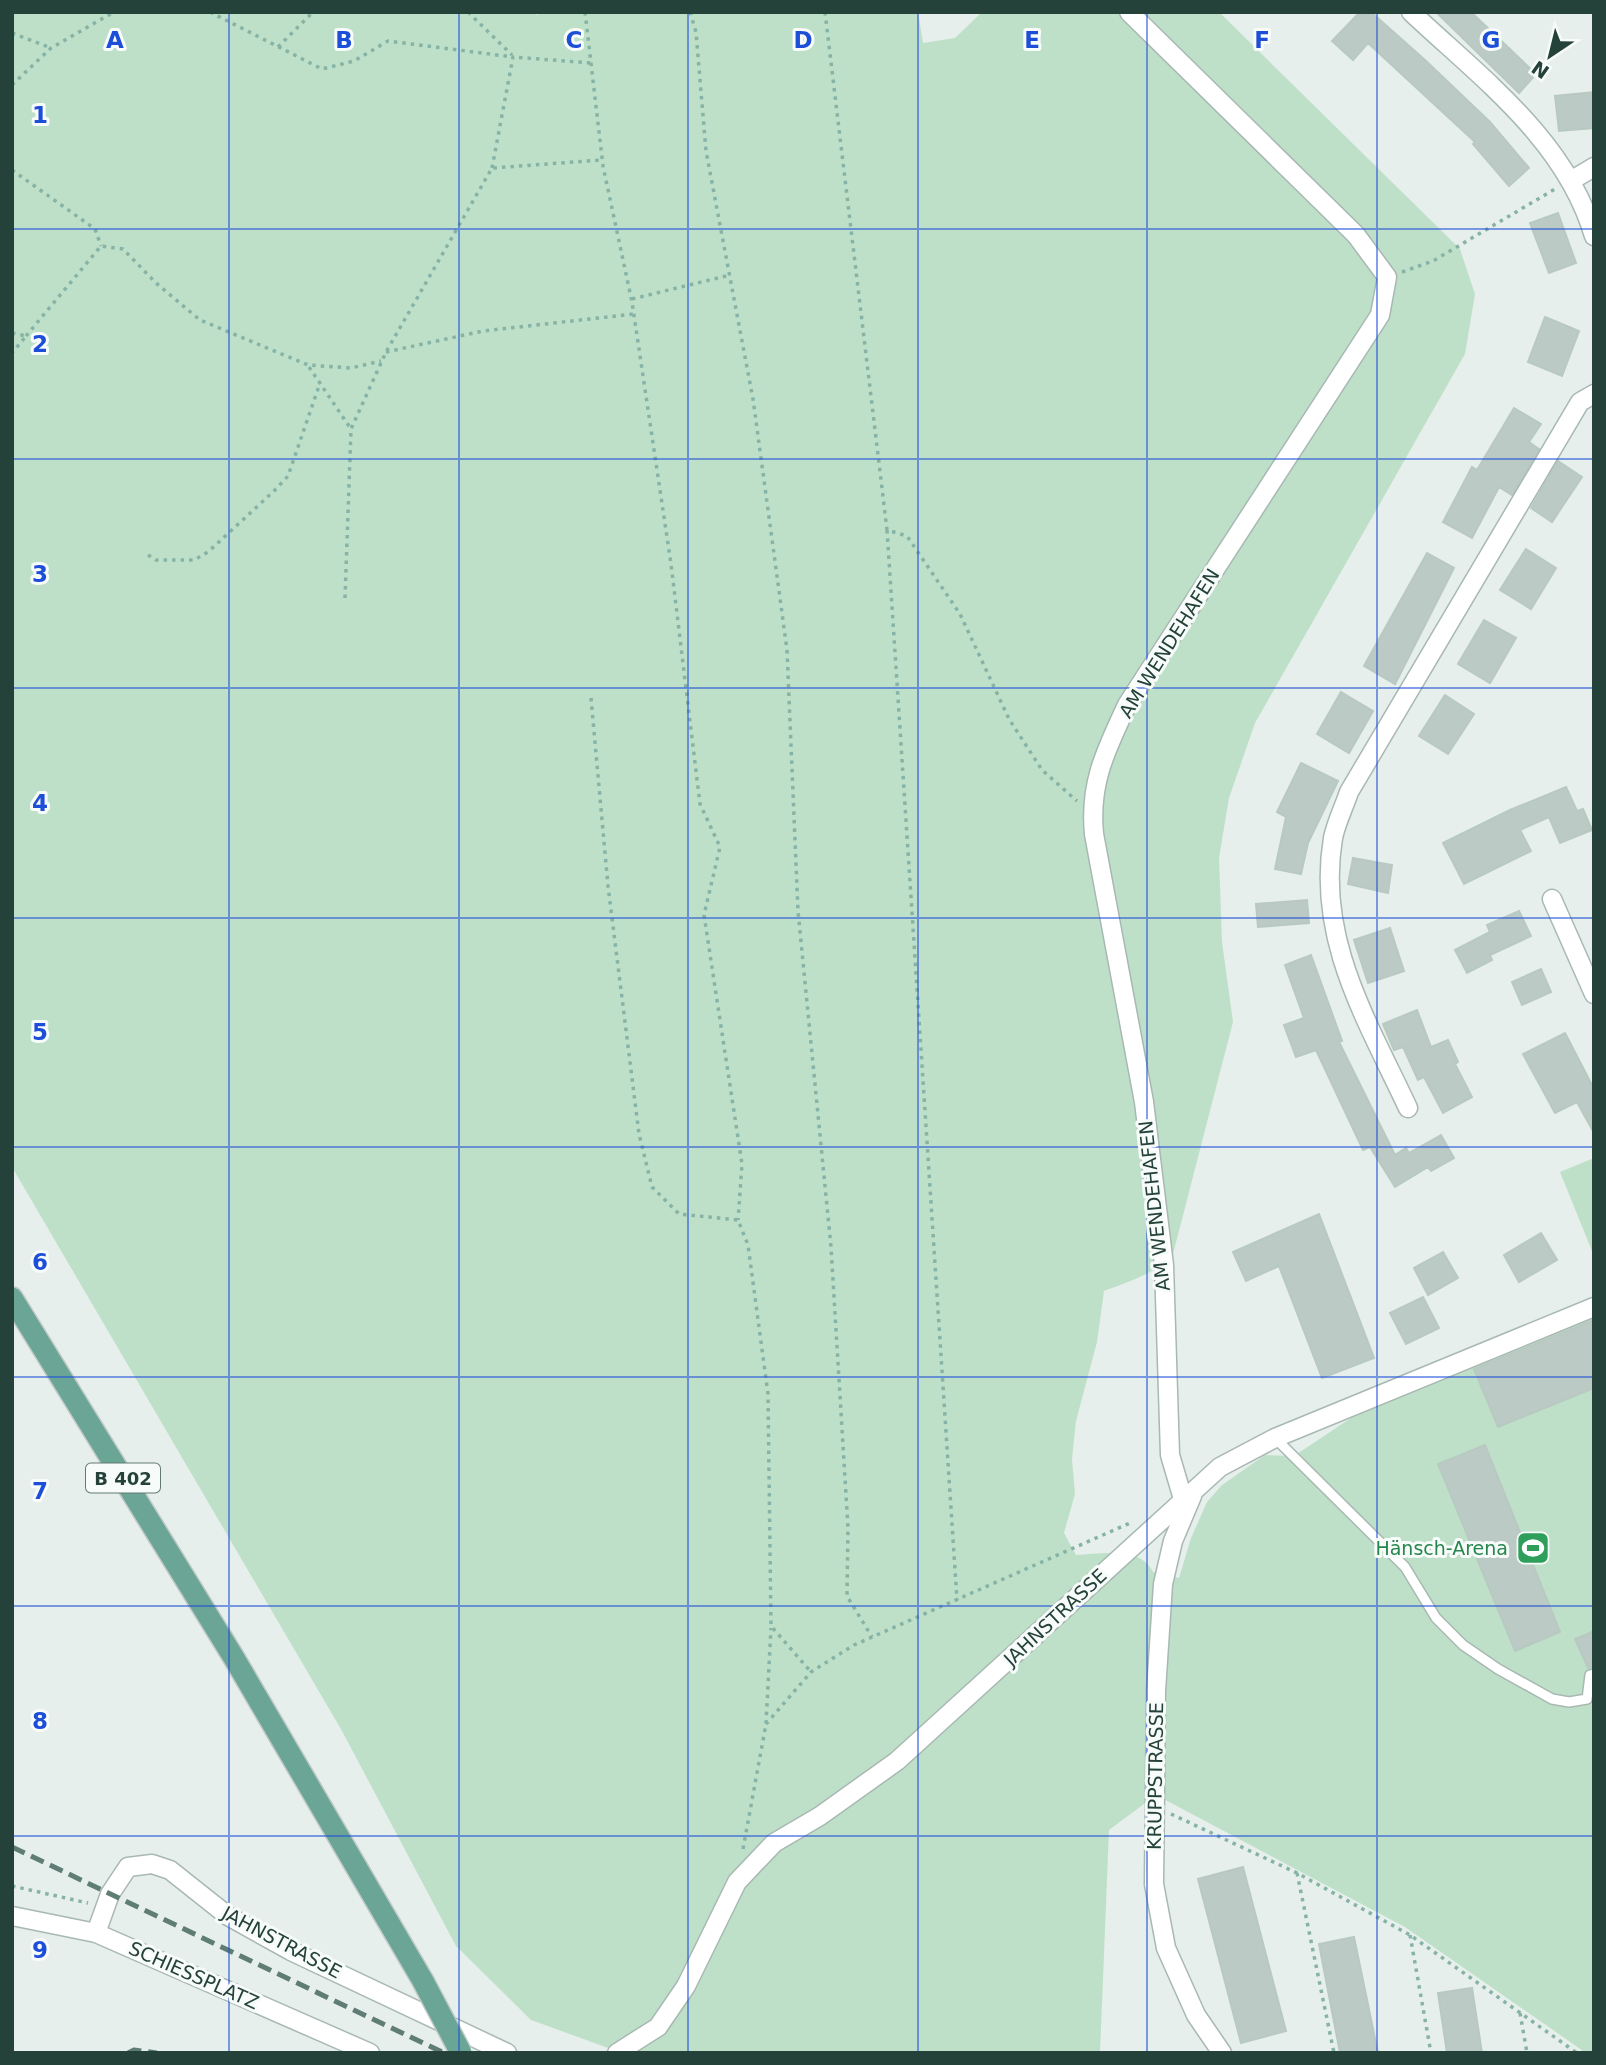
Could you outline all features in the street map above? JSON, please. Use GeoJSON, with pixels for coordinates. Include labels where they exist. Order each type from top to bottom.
{"type":"FeatureCollection","features":[{"type":"Feature","properties":{"kind":"main road","name":"B 402"},"geometry":{"type":"LineString","coordinates":[[12,1298],[234,1658],[423,1981],[461,2053]]}},
{"type":"Feature","properties":{"kind":"street"},"geometry":{"type":"LineString","coordinates":[[1129,12],[1356,236],[1387,277]]}},
{"type":"Feature","properties":{"kind":"street"},"geometry":{"type":"LineString","coordinates":[[1411,12],[1513,108],[1559,160],[1586,209],[1594,236]]}},
{"type":"Feature","properties":{"kind":"street"},"geometry":{"type":"LineString","coordinates":[[1572,180],[1594,167]]}},
{"type":"Feature","properties":{"kind":"street","name":"AM WENDEHAFEN"},"geometry":{"type":"LineString","coordinates":[[1189,1494],[1170,1455],[1164,1265],[1145,1116],[1091,803],[1104,755],[1126,705],[1380,315],[1387,277]]}},
{"type":"Feature","properties":{"kind":"street"},"geometry":{"type":"LineString","coordinates":[[1408,1108],[1345,973],[1330,914],[1329,878],[1333,835],[1349,792],[1580,402],[1594,394]]}},
{"type":"Feature","properties":{"kind":"street"},"geometry":{"type":"LineString","coordinates":[[1552,899],[1594,994]]}},
{"type":"Feature","properties":{"kind":"street","name":"JAHNSTRASSE"},"geometry":{"type":"LineString","coordinates":[[617,2053],[658,2027],[685,1986],[737,1882],[774,1843],[820,1816],[897,1761],[1220,1467],[1275,1438],[1594,1307]]}},
{"type":"Feature","properties":{"kind":"street","name":"KRUPPSTRASSE"},"geometry":{"type":"LineString","coordinates":[[1189,1494],[1173,1541],[1163,1584],[1156,1691],[1154,1884],[1166,1948],[1196,2015],[1222,2053]]}},
{"type":"Feature","properties":{"kind":"street","name":"JAHNSTRASSE"},"geometry":{"type":"LineString","coordinates":[[96,1933],[119,1876],[128,1867],[152,1864],[170,1870],[228,1916],[291,1951],[507,2053]]}},
{"type":"Feature","properties":{"kind":"street","name":"SCHIESSPLATZ"},"geometry":{"type":"LineString","coordinates":[[12,1916],[96,1933],[368,2052]]}},
{"type":"Feature","properties":{"kind":"lane"},"geometry":{"type":"LineString","coordinates":[[1275,1438],[1405,1567],[1436,1618],[1463,1644],[1506,1674],[1552,1699],[1569,1702],[1587,1699],[1590,1675],[1594,1674]]}},
{"type":"Feature","properties":{"kind":"path"},"geometry":{"type":"LineString","coordinates":[[12,85],[51,48],[114,12]]}},
{"type":"Feature","properties":{"kind":"path"},"geometry":{"type":"LineString","coordinates":[[210,12],[322,69],[354,61],[388,41],[513,57],[591,63]]}},
{"type":"Feature","properties":{"kind":"path"},"geometry":{"type":"LineString","coordinates":[[278,47],[313,12]]}},
{"type":"Feature","properties":{"kind":"path"},"geometry":{"type":"LineString","coordinates":[[468,12],[513,57]]}},
{"type":"Feature","properties":{"kind":"path"},"geometry":{"type":"LineString","coordinates":[[585,12],[602,160],[632,299],[671,564],[700,804],[720,847],[704,915],[742,1164],[738,1220],[748,1245],[768,1394],[771,1626],[766,1724],[737,1882]]}},
{"type":"Feature","properties":{"kind":"path"},"geometry":{"type":"LineString","coordinates":[[690,12],[696,32],[706,151],[752,399],[787,650],[798,911],[831,1247],[848,1528],[847,1596],[872,1637]]}},
{"type":"Feature","properties":{"kind":"path"},"geometry":{"type":"LineString","coordinates":[[825,12],[887,530],[957,1600]]}},
{"type":"Feature","properties":{"kind":"path"},"geometry":{"type":"LineString","coordinates":[[12,33],[51,48]]}},
{"type":"Feature","properties":{"kind":"path"},"geometry":{"type":"LineString","coordinates":[[345,598],[351,429],[386,352],[492,168],[513,57]]}},
{"type":"Feature","properties":{"kind":"path"},"geometry":{"type":"LineString","coordinates":[[492,168],[602,160]]}},
{"type":"Feature","properties":{"kind":"path"},"geometry":{"type":"LineString","coordinates":[[12,170],[95,229],[101,246]]}},
{"type":"Feature","properties":{"kind":"path"},"geometry":{"type":"LineString","coordinates":[[1387,277],[1433,261],[1572,180]]}},
{"type":"Feature","properties":{"kind":"path"},"geometry":{"type":"LineString","coordinates":[[101,246],[123,250],[156,283],[200,320],[308,365],[351,368],[382,361]]}},
{"type":"Feature","properties":{"kind":"path"},"geometry":{"type":"LineString","coordinates":[[12,353],[101,246]]}},
{"type":"Feature","properties":{"kind":"path"},"geometry":{"type":"LineString","coordinates":[[632,299],[730,275]]}},
{"type":"Feature","properties":{"kind":"path"},"geometry":{"type":"LineString","coordinates":[[386,352],[483,331],[634,314]]}},
{"type":"Feature","properties":{"kind":"path"},"geometry":{"type":"LineString","coordinates":[[12,333],[26,337]]}},
{"type":"Feature","properties":{"kind":"path"},"geometry":{"type":"LineString","coordinates":[[308,365],[351,429]]}},
{"type":"Feature","properties":{"kind":"path"},"geometry":{"type":"LineString","coordinates":[[148,555],[156,561],[194,560],[208,552],[288,477],[320,383]]}},
{"type":"Feature","properties":{"kind":"path"},"geometry":{"type":"LineString","coordinates":[[887,530],[907,536],[960,614],[1009,719],[1041,770],[1092,814]]}},
{"type":"Feature","properties":{"kind":"path"},"geometry":{"type":"LineString","coordinates":[[591,698],[625,1037],[639,1134],[653,1187],[679,1214],[738,1220]]}},
{"type":"Feature","properties":{"kind":"path"},"geometry":{"type":"LineString","coordinates":[[766,1724],[811,1672],[872,1637],[1139,1519]]}},
{"type":"Feature","properties":{"kind":"path"},"geometry":{"type":"LineString","coordinates":[[771,1626],[811,1672]]}},
{"type":"Feature","properties":{"kind":"path"},"geometry":{"type":"LineString","coordinates":[[1156,1809],[1190,1821],[1297,1873],[1410,1935],[1577,2053]]}},
{"type":"Feature","properties":{"kind":"path"},"geometry":{"type":"LineString","coordinates":[[1297,1873],[1334,2053]]}},
{"type":"Feature","properties":{"kind":"path"},"geometry":{"type":"LineString","coordinates":[[12,1886],[79,1900],[104,1909]]}},
{"type":"Feature","properties":{"kind":"path"},"geometry":{"type":"LineString","coordinates":[[1410,1935],[1431,2053]]}},
{"type":"Feature","properties":{"kind":"path"},"geometry":{"type":"LineString","coordinates":[[1520,2013],[1527,2053]]}},
{"type":"Feature","properties":{"kind":"green space"},"geometry":{"type":"Polygon","coordinates":[[[12,12],[531,12],[538,15],[539,12],[918,12],[923,43],[955,38],[982,12],[1219,12],[1460,249],[1475,294],[1465,354],[1255,723],[1229,798],[1219,858],[1222,942],[1233,1022],[1173,1254],[1150,1272],[1104,1291],[1097,1342],[1076,1421],[1072,1459],[1075,1494],[1064,1533],[1076,1555],[1130,1555],[1139,1558],[1153,1572],[1179,1578],[1191,1538],[1207,1502],[1222,1485],[1265,1455],[1294,1456],[1351,1418],[1594,1314],[1594,2053],[1586,2053],[1405,1927],[1156,1795],[1109,1830],[1100,2053],[622,2053],[531,2020],[456,1946],[342,1731],[12,1167],[12,12]]]}},
{"type":"Feature","properties":{"kind":"green space"},"geometry":{"type":"Polygon","coordinates":[[[1594,1158],[1594,1256],[1560,1172],[1594,1158]]]}},
{"type":"Feature","properties":{"kind":"building"},"geometry":{"type":"Polygon","coordinates":[[[1360,12],[1371,12],[1425,60],[1490,122],[1529,168],[1509,186],[1473,144],[1475,142],[1368,43],[1353,60],[1332,41],[1360,12]]]}},
{"type":"Feature","properties":{"kind":"building"},"geometry":{"type":"Polygon","coordinates":[[[1436,12],[1471,12],[1536,74],[1519,93],[1436,12]]]}},
{"type":"Feature","properties":{"kind":"building"},"geometry":{"type":"Polygon","coordinates":[[[1594,92],[1594,128],[1559,131],[1555,96],[1594,92]]]}},
{"type":"Feature","properties":{"kind":"building"},"geometry":{"type":"Polygon","coordinates":[[[1558,213],[1576,263],[1549,273],[1530,223],[1558,213]]]}},
{"type":"Feature","properties":{"kind":"building"},"geometry":{"type":"Polygon","coordinates":[[[1545,317],[1579,331],[1562,376],[1528,362],[1545,317]]]}},
{"type":"Feature","properties":{"kind":"building"},"geometry":{"type":"Polygon","coordinates":[[[1514,408],[1541,424],[1529,442],[1539,449],[1512,495],[1499,487],[1472,538],[1443,522],[1472,467],[1477,470],[1514,408]]]}},
{"type":"Feature","properties":{"kind":"building"},"geometry":{"type":"Polygon","coordinates":[[[1558,461],[1582,477],[1552,522],[1531,508],[1558,461]]]}},
{"type":"Feature","properties":{"kind":"building"},"geometry":{"type":"Polygon","coordinates":[[[1526,549],[1556,568],[1531,609],[1500,590],[1526,549]]]}},
{"type":"Feature","properties":{"kind":"building"},"geometry":{"type":"Polygon","coordinates":[[[1427,553],[1454,568],[1395,684],[1364,666],[1427,553]]]}},
{"type":"Feature","properties":{"kind":"building"},"geometry":{"type":"Polygon","coordinates":[[[1484,620],[1516,638],[1490,683],[1458,664],[1484,620]]]}},
{"type":"Feature","properties":{"kind":"building"},"geometry":{"type":"Polygon","coordinates":[[[1341,692],[1373,711],[1349,753],[1317,734],[1341,692]]]}},
{"type":"Feature","properties":{"kind":"building"},"geometry":{"type":"Polygon","coordinates":[[[1445,695],[1474,714],[1448,754],[1419,736],[1445,695]]]}},
{"type":"Feature","properties":{"kind":"building"},"geometry":{"type":"Polygon","coordinates":[[[1301,763],[1338,781],[1308,843],[1301,874],[1275,869],[1286,817],[1277,812],[1301,763]]]}},
{"type":"Feature","properties":{"kind":"building"},"geometry":{"type":"Polygon","coordinates":[[[1566,787],[1577,811],[1583,809],[1592,830],[1560,843],[1549,817],[1520,830],[1531,851],[1464,884],[1443,843],[1510,810],[1566,787]]]}},
{"type":"Feature","properties":{"kind":"building"},"geometry":{"type":"Polygon","coordinates":[[[1353,858],[1392,865],[1388,893],[1348,884],[1353,858]]]}},
{"type":"Feature","properties":{"kind":"building"},"geometry":{"type":"Polygon","coordinates":[[[1307,900],[1309,923],[1258,927],[1256,904],[1307,900]]]}},
{"type":"Feature","properties":{"kind":"building"},"geometry":{"type":"Polygon","coordinates":[[[1519,911],[1531,936],[1490,955],[1492,960],[1467,973],[1455,950],[1490,932],[1487,925],[1519,911]]]}},
{"type":"Feature","properties":{"kind":"building"},"geometry":{"type":"Polygon","coordinates":[[[1390,928],[1404,971],[1368,983],[1354,940],[1390,928]]]}},
{"type":"Feature","properties":{"kind":"building"},"geometry":{"type":"Polygon","coordinates":[[[1311,955],[1342,1041],[1339,1042],[1395,1155],[1406,1148],[1409,1153],[1441,1135],[1454,1158],[1431,1171],[1428,1167],[1395,1187],[1370,1147],[1363,1150],[1316,1050],[1296,1057],[1284,1025],[1304,1018],[1285,965],[1311,955]]]}},
{"type":"Feature","properties":{"kind":"building"},"geometry":{"type":"Polygon","coordinates":[[[1541,969],[1551,992],[1522,1005],[1512,982],[1541,969]]]}},
{"type":"Feature","properties":{"kind":"building"},"geometry":{"type":"Polygon","coordinates":[[[1417,1010],[1431,1047],[1448,1040],[1458,1062],[1455,1064],[1472,1097],[1443,1113],[1424,1077],[1418,1080],[1403,1047],[1394,1050],[1383,1024],[1417,1010]]]}},
{"type":"Feature","properties":{"kind":"building"},"geometry":{"type":"Polygon","coordinates":[[[1565,1033],[1594,1089],[1594,1133],[1577,1102],[1555,1113],[1523,1054],[1565,1033]]]}},
{"type":"Feature","properties":{"kind":"building"},"geometry":{"type":"Polygon","coordinates":[[[1319,1214],[1374,1358],[1322,1378],[1279,1266],[1246,1281],[1233,1252],[1319,1214]]]}},
{"type":"Feature","properties":{"kind":"building"},"geometry":{"type":"Polygon","coordinates":[[[1541,1233],[1557,1260],[1519,1282],[1504,1255],[1541,1233]]]}},
{"type":"Feature","properties":{"kind":"building"},"geometry":{"type":"Polygon","coordinates":[[[1443,1252],[1458,1278],[1428,1295],[1414,1268],[1443,1252]]]}},
{"type":"Feature","properties":{"kind":"building"},"geometry":{"type":"Polygon","coordinates":[[[1423,1297],[1439,1328],[1406,1344],[1390,1313],[1423,1297]]]}},
{"type":"Feature","properties":{"kind":"building"},"geometry":{"type":"Polygon","coordinates":[[[1594,1320],[1594,1388],[1498,1427],[1474,1369],[1594,1320]]]}},
{"type":"Feature","properties":{"kind":"building"},"geometry":{"type":"Polygon","coordinates":[[[1485,1445],[1560,1632],[1515,1651],[1438,1464],[1485,1445]]]}},
{"type":"Feature","properties":{"kind":"building"},"geometry":{"type":"Polygon","coordinates":[[[1594,1631],[1594,1667],[1588,1668],[1575,1639],[1594,1631]]]}},
{"type":"Feature","properties":{"kind":"building"},"geometry":{"type":"Polygon","coordinates":[[[1243,1867],[1286,2031],[1241,2043],[1198,1879],[1243,1867]]]}},
{"type":"Feature","properties":{"kind":"building"},"geometry":{"type":"Polygon","coordinates":[[[1354,1937],[1378,2053],[1340,2053],[1319,1944],[1354,1937]]]}},
{"type":"Feature","properties":{"kind":"building"},"geometry":{"type":"Polygon","coordinates":[[[1472,1988],[1482,2053],[1447,2053],[1438,1993],[1472,1988]]]}},
{"type":"Feature","properties":{"kind":"railway"},"geometry":{"type":"LineString","coordinates":[[12,1847],[444,2053]]}},
{"type":"Feature","properties":{"kind":"railway"},"geometry":{"type":"LineString","coordinates":[[128,2053],[134,2050],[157,2053]]}},
{"type":"Feature","properties":{"kind":"place","name":"Hänsch-Arena"},"geometry":{"type":"Point","coordinates":[1533,1548]}}]}
